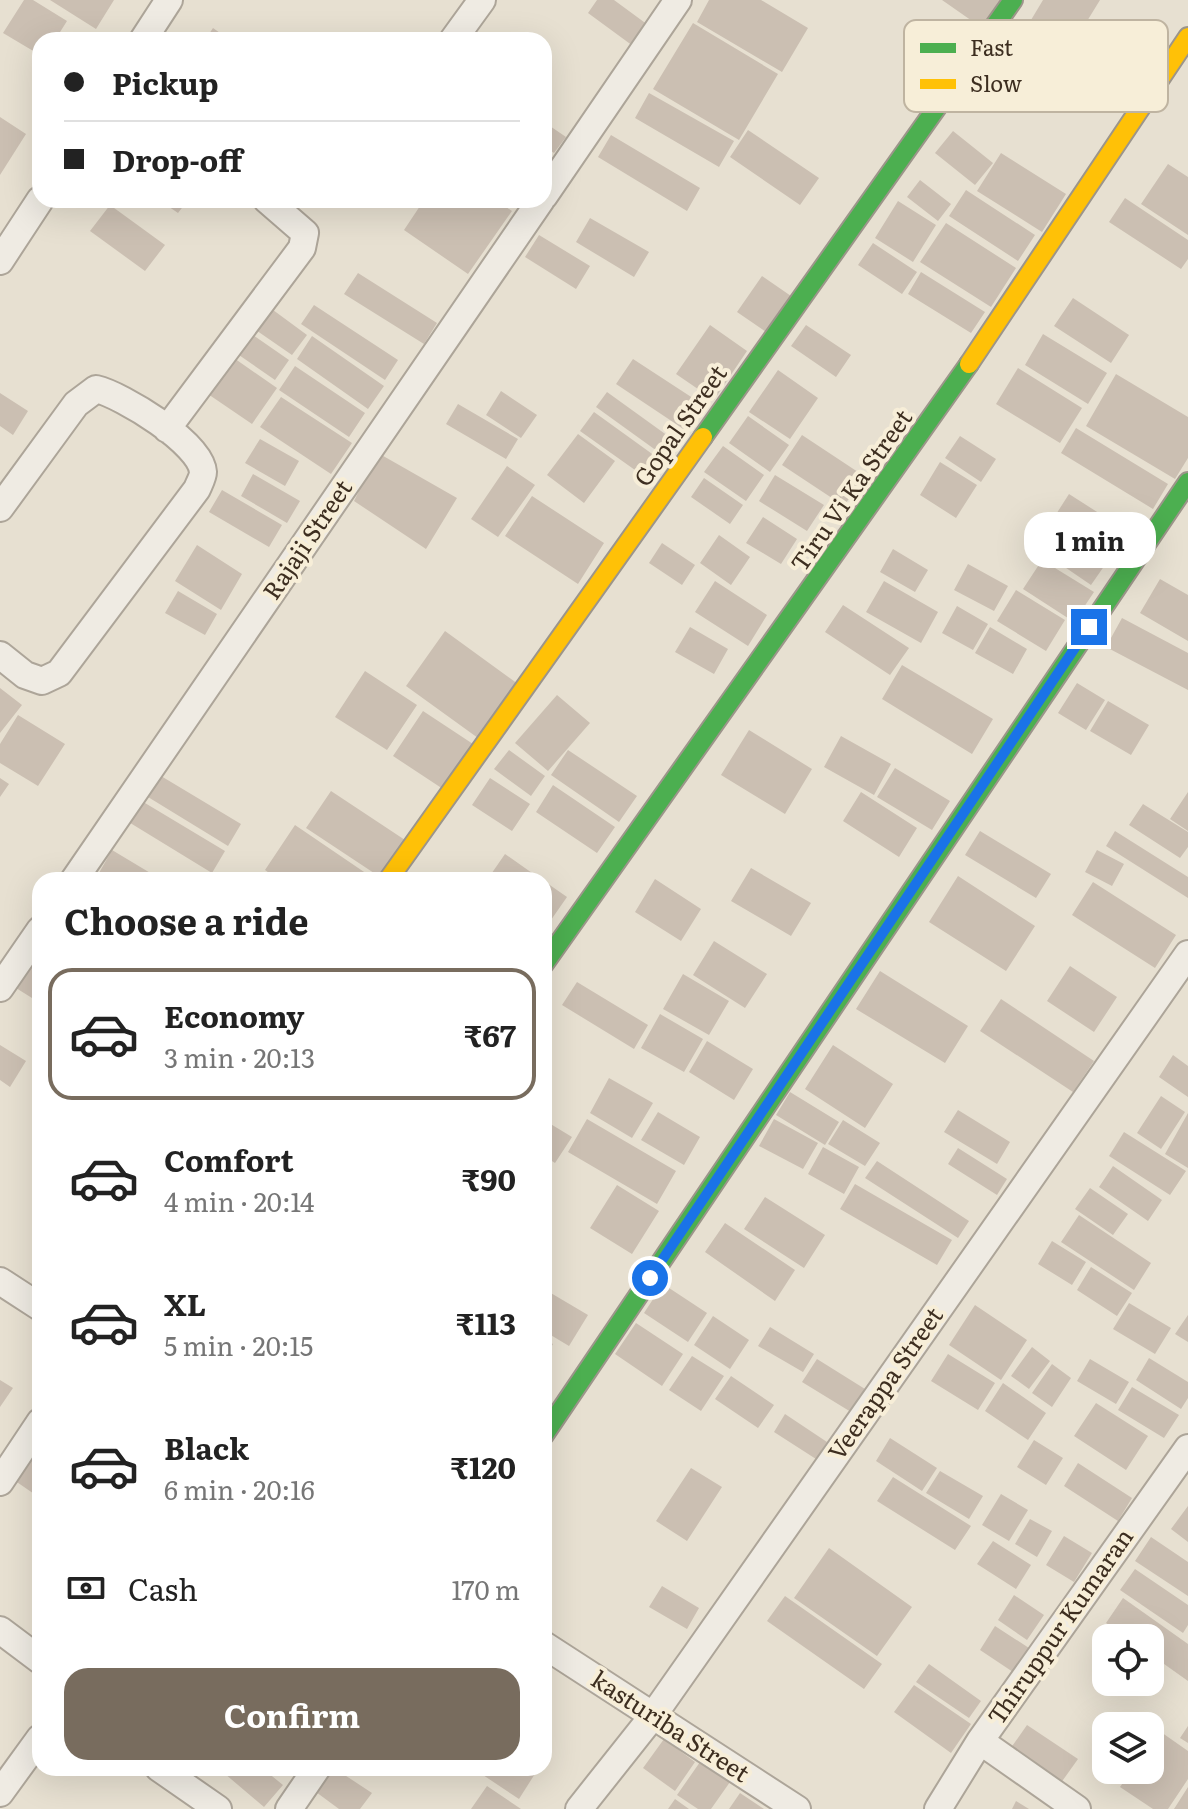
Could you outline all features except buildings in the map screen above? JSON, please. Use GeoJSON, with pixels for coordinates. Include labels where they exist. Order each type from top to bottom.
{"type":"FeatureCollection","features":[{"type":"Feature","properties":{"kind":"street"},"geometry":{"type":"LineString","coordinates":[[148,32],[169,0]]}},
{"type":"Feature","properties":{"kind":"street"},"geometry":{"type":"LineString","coordinates":[[459,32],[482,0]]}},
{"type":"Feature","properties":{"kind":"street","name":"Rajaji Street"},"geometry":{"type":"LineString","coordinates":[[552,183],[678,0]]}},
{"type":"Feature","properties":{"kind":"street","name":"Gopal Street"},"geometry":{"type":"LineString","coordinates":[[999,20],[1013,0]]}},
{"type":"Feature","properties":{"kind":"street","name":"Tiru Vi Ka Street"},"geometry":{"type":"LineString","coordinates":[[1168,67],[1188,37]]}},
{"type":"Feature","properties":{"kind":"street","name":"Gopal Street"},"geometry":{"type":"LineString","coordinates":[[394,872],[933,112]]}},
{"type":"Feature","properties":{"kind":"street","name":"Tiru Vi Ka Street"},"geometry":{"type":"LineString","coordinates":[[552,953],[910,452],[1138,112]]}},
{"type":"Feature","properties":{"kind":"street"},"geometry":{"type":"LineString","coordinates":[[0,261],[35,208]]}},
{"type":"Feature","properties":{"kind":"street"},"geometry":{"type":"LineString","coordinates":[[167,429],[302,248],[305,233],[276,208]]}},
{"type":"Feature","properties":{"kind":"street","name":"Rajaji Street"},"geometry":{"type":"LineString","coordinates":[[79,872],[535,208]]}},
{"type":"Feature","properties":{"kind":"street"},"geometry":{"type":"LineString","coordinates":[[0,508],[76,404],[96,389],[117,394],[167,429],[200,461],[204,474],[197,489],[59,673],[42,681],[25,675],[0,655]]}},
{"type":"Feature","properties":{"kind":"street"},"geometry":{"type":"LineString","coordinates":[[552,1423],[1188,482]]}},
{"type":"Feature","properties":{"kind":"street"},"geometry":{"type":"LineString","coordinates":[[0,988],[32,942]]}},
{"type":"Feature","properties":{"kind":"street","name":"Veerappa Street"},"geometry":{"type":"LineString","coordinates":[[579,1809],[652,1717],[1188,954]]}},
{"type":"Feature","properties":{"kind":"street"},"geometry":{"type":"LineString","coordinates":[[0,1281],[32,1302]]}},
{"type":"Feature","properties":{"kind":"street"},"geometry":{"type":"LineString","coordinates":[[0,1482],[32,1434]]}},
{"type":"Feature","properties":{"kind":"street","name":"Thiruppur Kumaran"},"geometry":{"type":"LineString","coordinates":[[938,1809],[980,1741],[1188,1448]]}},
{"type":"Feature","properties":{"kind":"street"},"geometry":{"type":"LineString","coordinates":[[0,1630],[32,1654]]}},
{"type":"Feature","properties":{"kind":"street","name":"kasturiba Street"},"geometry":{"type":"LineString","coordinates":[[552,1650],[796,1809]]}},
{"type":"Feature","properties":{"kind":"street"},"geometry":{"type":"LineString","coordinates":[[980,1741],[1077,1809]]}},
{"type":"Feature","properties":{"kind":"street"},"geometry":{"type":"LineString","coordinates":[[0,1793],[32,1749]]}},
{"type":"Feature","properties":{"kind":"street"},"geometry":{"type":"LineString","coordinates":[[170,1776],[213,1808]]}},
{"type":"Feature","properties":{"kind":"street"},"geometry":{"type":"LineString","coordinates":[[289,1809],[312,1776]]}},
{"type":"Feature","properties":{"kind":"traffic: fast"},"geometry":{"type":"LineString","coordinates":[[999,20],[1013,0]]}},
{"type":"Feature","properties":{"kind":"traffic: fast"},"geometry":{"type":"LineString","coordinates":[[703,437],[934,112]]}},
{"type":"Feature","properties":{"kind":"traffic: fast"},"geometry":{"type":"LineString","coordinates":[[552,953],[969,364]]}},
{"type":"Feature","properties":{"kind":"traffic: fast"},"geometry":{"type":"LineString","coordinates":[[552,1423],[1188,482]]}},
{"type":"Feature","properties":{"kind":"traffic: slow"},"geometry":{"type":"LineString","coordinates":[[1168,67],[1188,37]]}},
{"type":"Feature","properties":{"kind":"traffic: slow"},"geometry":{"type":"LineString","coordinates":[[969,364],[1138,112]]}},
{"type":"Feature","properties":{"kind":"traffic: slow"},"geometry":{"type":"LineString","coordinates":[[394,872],[703,437]]}},
{"type":"Feature","properties":{"kind":"route"},"geometry":{"type":"LineString","coordinates":[[650,1278],[1089,627]]}}]}
